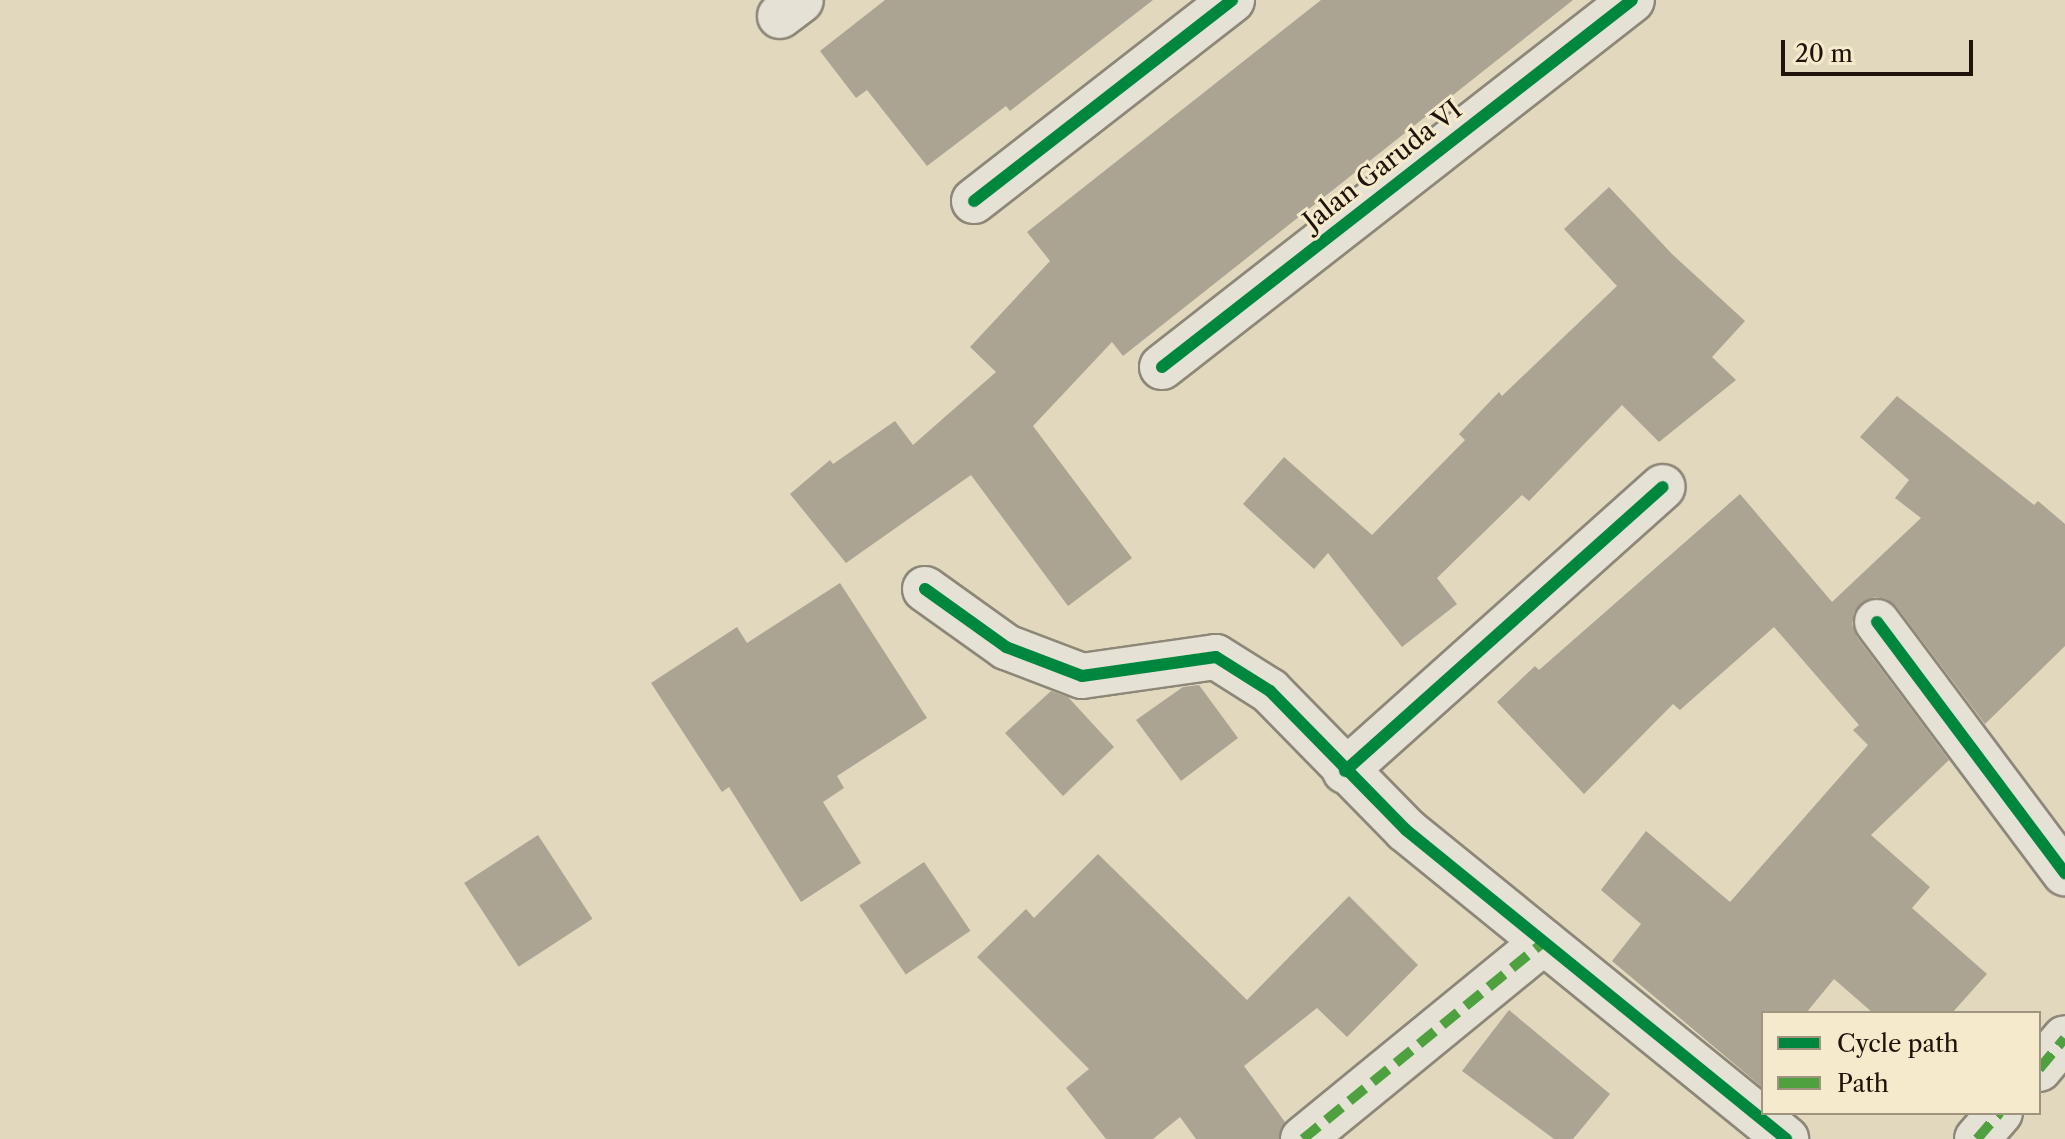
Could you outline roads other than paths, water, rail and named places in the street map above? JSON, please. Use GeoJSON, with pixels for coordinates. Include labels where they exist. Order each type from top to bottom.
{"type":"FeatureCollection","features":[{"type":"Feature","properties":{"kind":"street"},"geometry":{"type":"LineString","coordinates":[[974,201],[1232,0]]}},
{"type":"Feature","properties":{"kind":"street","name":"Jalan Garuda VI"},"geometry":{"type":"LineString","coordinates":[[1162,367],[1632,0]]}},
{"type":"Feature","properties":{"kind":"street"},"geometry":{"type":"LineString","coordinates":[[1345,771],[1663,487]]}},
{"type":"Feature","properties":{"kind":"street"},"geometry":{"type":"LineString","coordinates":[[925,589],[1006,647],[1082,676],[1216,657],[1270,691],[1303,722],[1345,771],[1418,840],[1786,1139]]}},
{"type":"Feature","properties":{"kind":"street"},"geometry":{"type":"LineString","coordinates":[[1877,622],[2065,873]]}},
{"type":"Feature","properties":{"kind":"street"},"geometry":{"type":"LineString","coordinates":[[1303,1139],[1544,942]]}},
{"type":"Feature","properties":{"kind":"street"},"geometry":{"type":"LineString","coordinates":[[2041,1067],[2065,1038]]}},
{"type":"Feature","properties":{"kind":"street"},"geometry":{"type":"LineString","coordinates":[[1977,1139],[1998,1115]]}}]}
